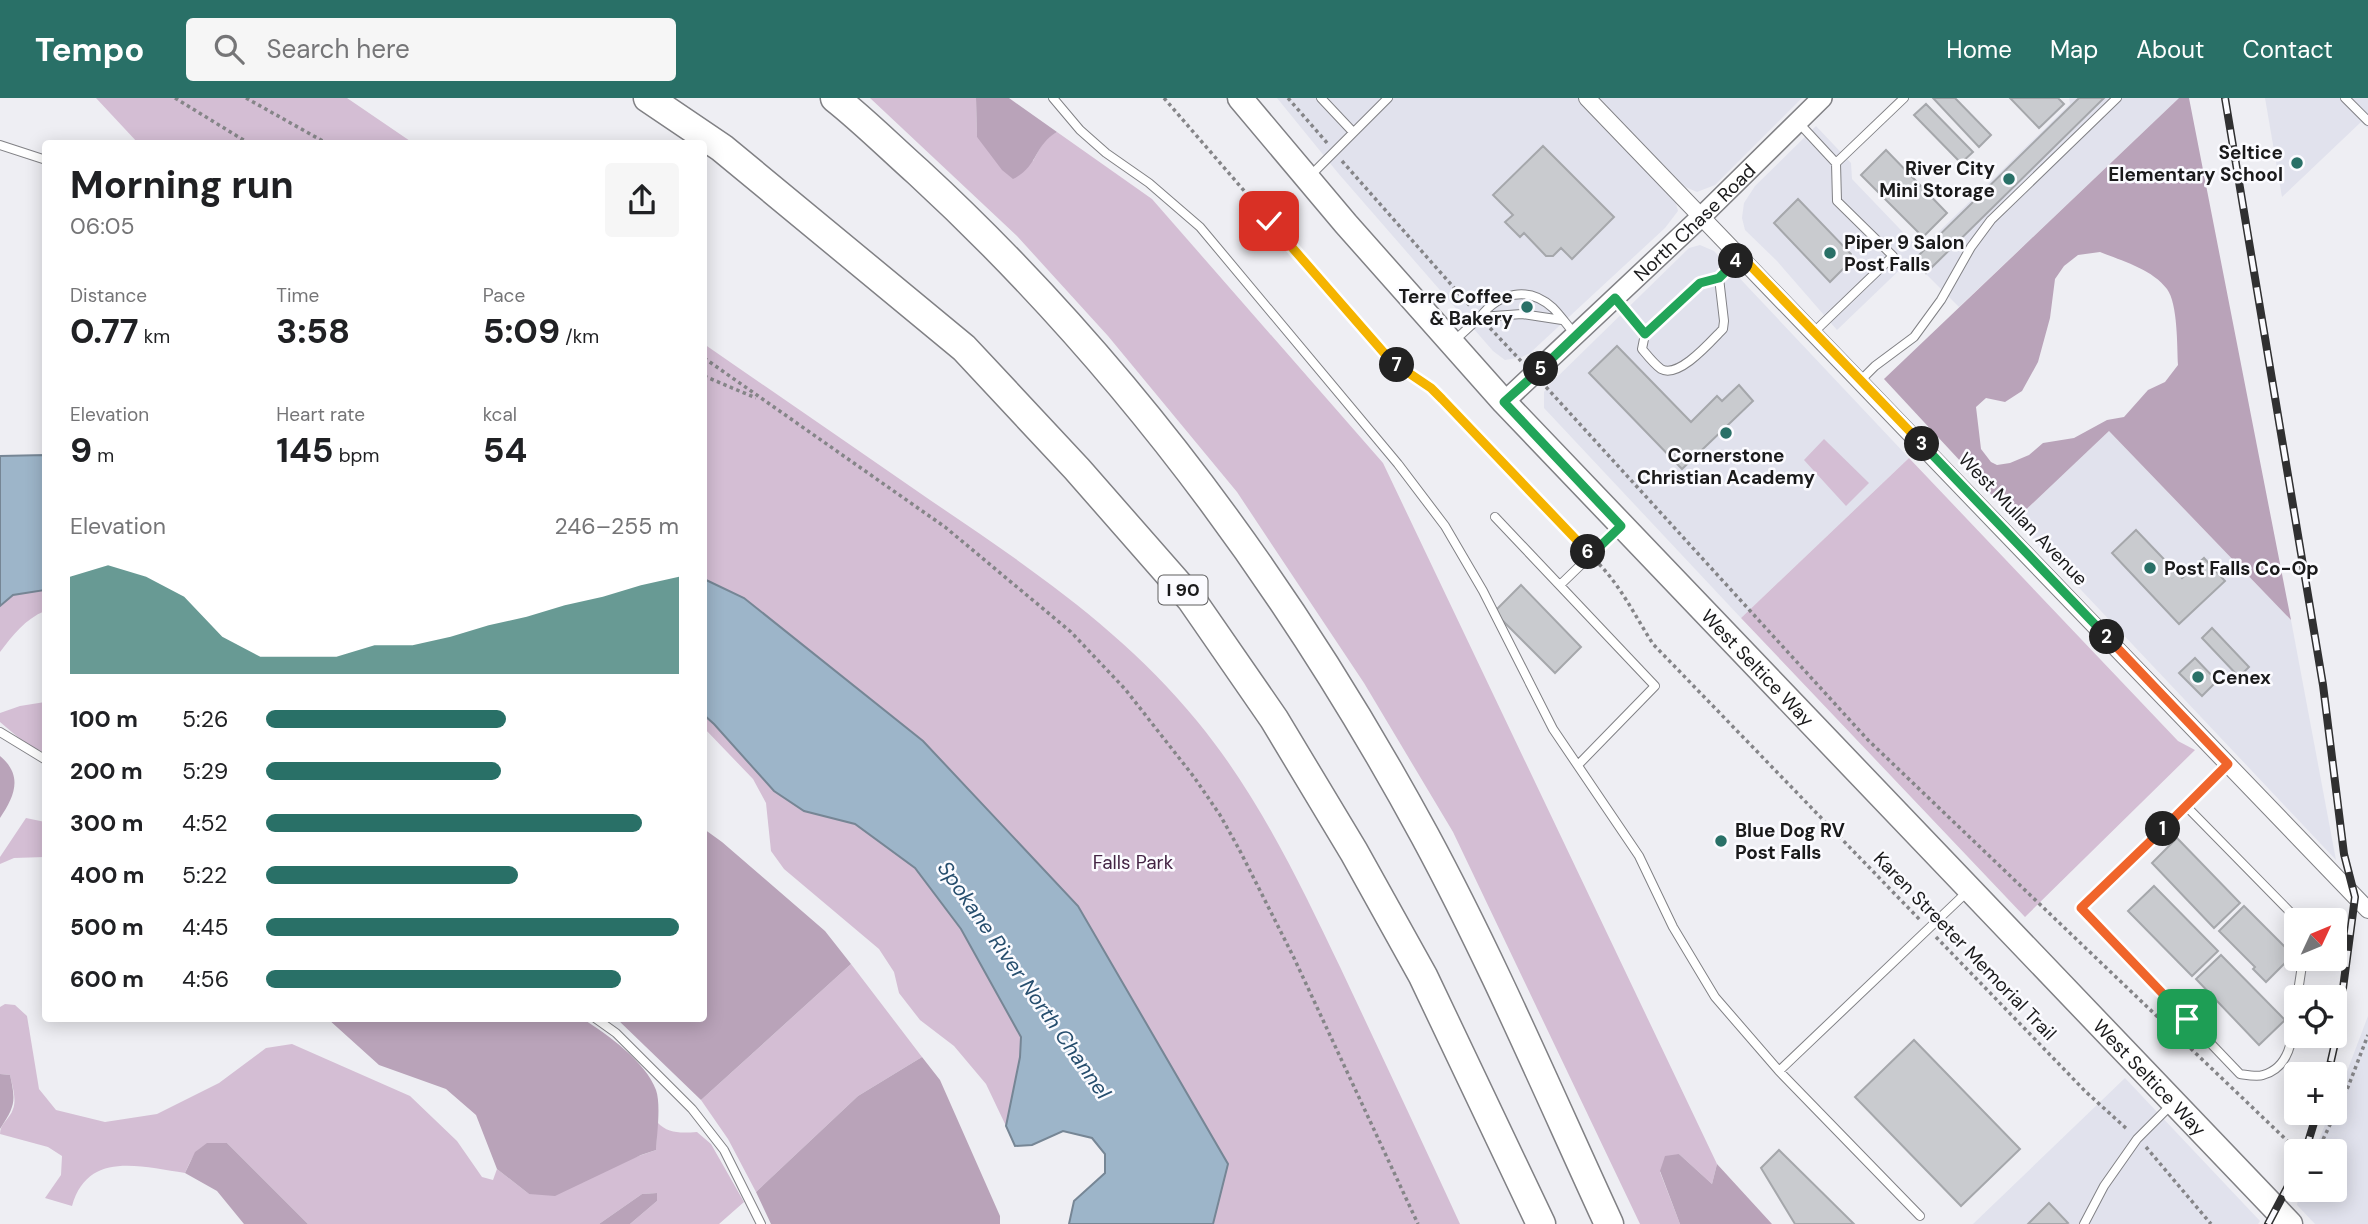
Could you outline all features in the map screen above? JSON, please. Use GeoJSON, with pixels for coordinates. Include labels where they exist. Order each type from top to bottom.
{"type":"FeatureCollection","features":[{"type":"Feature","properties":{"kind":"highway","name":"I 90"},"geometry":{"type":"LineString","coordinates":[[648,98],[722,148],[964,348],[1077,469],[1191,599],[1274,719],[1354,852],[1423,976],[1541,1224]]}},
{"type":"Feature","properties":{"kind":"highway"},"geometry":{"type":"LineString","coordinates":[[835,98],[974,225],[1033,284],[1089,346],[1196,478],[1294,618],[1426,837],[1621,1224]]}},
{"type":"Feature","properties":{"kind":"highway"},"geometry":{"type":"LineString","coordinates":[[1503,991],[1609,1224]]}},
{"type":"Feature","properties":{"kind":"main road","name":"West Seltice Way"},"geometry":{"type":"LineString","coordinates":[[1240,98],[1504,402],[2290,1224]]}},
{"type":"Feature","properties":{"kind":"street","name":"West Mullan Avenue"},"geometry":{"type":"LineString","coordinates":[[1587,98],[2368,910]]}},
{"type":"Feature","properties":{"kind":"street","name":"North Chase Road"},"geometry":{"type":"LineString","coordinates":[[1504,402],[1703,216],[1822,98]]}},
{"type":"Feature","properties":{"kind":"lane"},"geometry":{"type":"LineString","coordinates":[[1053,98],[1080,130],[1106,153],[1149,183],[1200,227],[1398,464],[1445,526],[1483,591],[1553,729],[1639,856],[1673,927],[1715,997],[1779,1071],[1920,1216]]}},
{"type":"Feature","properties":{"kind":"lane"},"geometry":{"type":"LineString","coordinates":[[1321,98],[1353,132]]}},
{"type":"Feature","properties":{"kind":"lane"},"geometry":{"type":"LineString","coordinates":[[1307,178],[1388,98]]}},
{"type":"Feature","properties":{"kind":"lane"},"geometry":{"type":"LineString","coordinates":[[1836,163],[1904,98]]}},
{"type":"Feature","properties":{"kind":"lane"},"geometry":{"type":"LineString","coordinates":[[1860,380],[1914,337],[1941,300],[1970,247],[1991,220],[2117,98]]}},
{"type":"Feature","properties":{"kind":"lane"},"geometry":{"type":"LineString","coordinates":[[2345,98],[2368,121]]}},
{"type":"Feature","properties":{"kind":"lane"},"geometry":{"type":"LineString","coordinates":[[1797,121],[1836,163],[1837,201],[1893,257],[1814,332]]}},
{"type":"Feature","properties":{"kind":"lane"},"geometry":{"type":"LineString","coordinates":[[0,145],[42,159]]}},
{"type":"Feature","properties":{"kind":"lane"},"geometry":{"type":"LineString","coordinates":[[1719,278],[1723,329],[1689,362],[1667,371],[1660,369],[1642,349],[1645,334],[1700,283],[1719,278],[1741,256]]}},
{"type":"Feature","properties":{"kind":"lane"},"geometry":{"type":"LineString","coordinates":[[1452,343],[1490,304],[1502,297],[1523,294],[1538,298],[1553,308],[1576,335]]}},
{"type":"Feature","properties":{"kind":"lane"},"geometry":{"type":"LineString","coordinates":[[1615,298],[1645,334]]}},
{"type":"Feature","properties":{"kind":"lane"},"geometry":{"type":"LineString","coordinates":[[1480,317],[1522,314],[1562,320]]}},
{"type":"Feature","properties":{"kind":"lane"},"geometry":{"type":"LineString","coordinates":[[1495,517],[1656,686],[1578,765]]}},
{"type":"Feature","properties":{"kind":"lane"},"geometry":{"type":"LineString","coordinates":[[1560,585],[1621,526]]}},
{"type":"Feature","properties":{"kind":"lane"},"geometry":{"type":"LineString","coordinates":[[0,732],[42,758]]}},
{"type":"Feature","properties":{"kind":"lane"},"geometry":{"type":"LineString","coordinates":[[2228,764],[2081,908],[2240,1074],[2263,1075],[2278,1066],[2290,1053],[2291,1048]]}},
{"type":"Feature","properties":{"kind":"lane"},"geometry":{"type":"LineString","coordinates":[[2186,806],[2286,908]]}},
{"type":"Feature","properties":{"kind":"lane"},"geometry":{"type":"LineString","coordinates":[[1779,1071],[1970,889]]}},
{"type":"Feature","properties":{"kind":"lane"},"geometry":{"type":"LineString","coordinates":[[601,1022],[616,1033],[692,1110],[724,1150],[761,1224]]}},
{"type":"Feature","properties":{"kind":"lane"},"geometry":{"type":"LineString","coordinates":[[2084,1224],[2104,1186],[2137,1139],[2174,1103]]}},
{"type":"Feature","properties":{"kind":"path"},"geometry":{"type":"LineString","coordinates":[[175,98],[243,140]]}},
{"type":"Feature","properties":{"kind":"path"},"geometry":{"type":"LineString","coordinates":[[246,98],[321,140]]}},
{"type":"Feature","properties":{"kind":"path","name":"Karen Streeter Memorial Trail"},"geometry":{"type":"LineString","coordinates":[[1164,98],[1385,354],[1431,388],[1591,555],[1619,587],[1653,644],[2086,1092],[2160,1162],[2211,1224]]}},
{"type":"Feature","properties":{"kind":"path"},"geometry":{"type":"LineString","coordinates":[[1288,98],[1416,247],[1868,740],[2285,1139]]}},
{"type":"Feature","properties":{"kind":"path"},"geometry":{"type":"LineString","coordinates":[[707,360],[945,527],[1070,632],[1137,704],[1194,777],[1239,849],[1294,958],[1418,1224]]}},
{"type":"Feature","properties":{"kind":"path"},"geometry":{"type":"LineString","coordinates":[[707,377],[762,400]]}},
{"type":"Feature","properties":{"kind":"path"},"geometry":{"type":"LineString","coordinates":[[2323,1139],[2348,1087],[2368,1035]]}},
{"type":"Feature","properties":{"kind":"shaded area"},"geometry":{"type":"Polygon","coordinates":[[[976,98],[1009,98],[1057,132],[1044,143],[1027,168],[1013,179],[1002,170],[977,137],[976,98]]]}},
{"type":"Feature","properties":{"kind":"shaded area"},"geometry":{"type":"Polygon","coordinates":[[[1277,98],[1579,98],[1674,196],[1678,211],[1665,228],[1530,353],[1505,360],[1493,351],[1338,173],[1277,98]]]}},
{"type":"Feature","properties":{"kind":"shaded area"},"geometry":{"type":"Polygon","coordinates":[[[1599,98],[1802,98],[1715,185],[1697,192],[1683,186],[1599,98]]]}},
{"type":"Feature","properties":{"kind":"shaded area"},"geometry":{"type":"Polygon","coordinates":[[[2069,98],[2179,98],[1959,307],[1911,259],[1837,330],[1777,261],[1745,230],[1742,218],[1744,203],[1755,186],[1816,126],[1851,163],[1852,179],[1920,250],[2070,104],[2069,98]]]}},
{"type":"Feature","properties":{"kind":"shaded area"},"geometry":{"type":"Polygon","coordinates":[[[2179,98],[2189,98],[2291,620],[2109,431],[2015,520],[1884,379],[2179,98]],[[2100,252],[2078,255],[2064,266],[2055,279],[2050,318],[2038,362],[2022,391],[2005,402],[1986,398],[1976,407],[1981,449],[1991,462],[1997,465],[2010,463],[2029,455],[2043,443],[2074,438],[2107,420],[2124,417],[2148,390],[2165,382],[2178,365],[2175,315],[2167,289],[2145,271],[2100,252]]]}},
{"type":"Feature","properties":{"kind":"shaded area","name":"Seltice Elementary School"},"geometry":{"type":"Polygon","coordinates":[[[2265,98],[2368,98],[2368,128],[2361,122],[2282,197],[2265,98]]]}},
{"type":"Feature","properties":{"kind":"shaded area","name":"Cornerstone Christian Academy"},"geometry":{"type":"Polygon","coordinates":[[[1700,245],[1714,251],[1909,458],[1741,618],[1544,408],[1544,392],[1551,383],[1689,248],[1700,245]]]}},
{"type":"Feature","properties":{"kind":"shaded area"},"geometry":{"type":"Polygon","coordinates":[[[2109,431],[2291,620],[2336,860],[2015,520],[2109,431]]]}},
{"type":"Feature","properties":{"kind":"shaded area"},"geometry":{"type":"Polygon","coordinates":[[[0,756],[12,771],[14,787],[0,818],[0,756]]]}},
{"type":"Feature","properties":{"kind":"shaded area"},"geometry":{"type":"Polygon","coordinates":[[[707,831],[825,931],[851,964],[701,1100],[620,1022],[707,1022],[707,831]]]}},
{"type":"Feature","properties":{"kind":"shaded area"},"geometry":{"type":"Polygon","coordinates":[[[2368,1016],[2368,1224],[2315,1224],[2297,1205],[2298,1202],[2347,1202],[2347,1139],[2319,1139],[2325,1125],[2347,1125],[2347,1071],[2368,1016]]]}},
{"type":"Feature","properties":{"kind":"shaded area"},"geometry":{"type":"Polygon","coordinates":[[[331,1022],[588,1022],[635,1059],[651,1080],[658,1103],[656,1150],[555,1196],[529,1194],[497,1169],[476,1115],[446,1089],[379,1065],[331,1022]]]}},
{"type":"Feature","properties":{"kind":"shaded area"},"geometry":{"type":"Polygon","coordinates":[[[922,1057],[940,1080],[1000,1216],[1000,1224],[771,1224],[756,1192],[858,1096],[922,1057]]]}},
{"type":"Feature","properties":{"kind":"shaded area"},"geometry":{"type":"Polygon","coordinates":[[[0,1074],[10,1075],[13,1098],[9,1115],[0,1129],[0,1074]]]}},
{"type":"Feature","properties":{"kind":"shaded area"},"geometry":{"type":"Polygon","coordinates":[[[2125,1078],[2260,1221],[2258,1224],[1973,1224],[2125,1078]]]}},
{"type":"Feature","properties":{"kind":"shaded area"},"geometry":{"type":"Polygon","coordinates":[[[207,1143],[227,1143],[308,1224],[244,1224],[217,1191],[185,1173],[195,1152],[207,1143]]]}},
{"type":"Feature","properties":{"kind":"shaded area"},"geometry":{"type":"Polygon","coordinates":[[[1679,1154],[1712,1184],[1717,1164],[1772,1224],[1680,1224],[1660,1171],[1665,1156],[1679,1154]]]}},
{"type":"Feature","properties":{"kind":"shaded area"},"geometry":{"type":"Polygon","coordinates":[[[657,1193],[657,1201],[630,1224],[599,1224],[642,1194],[657,1193]]]}},
{"type":"Feature","properties":{"kind":"green space"},"geometry":{"type":"Polygon","coordinates":[[[96,98],[347,98],[409,140],[135,140],[96,98]]]}},
{"type":"Feature","properties":{"kind":"green space"},"geometry":{"type":"Polygon","coordinates":[[[870,98],[976,98],[977,137],[1033,161],[1045,139],[1057,132],[1152,199],[1383,463],[1717,1164],[1712,1184],[1679,1154],[1660,1172],[1680,1224],[1640,1224],[1453,832],[1364,683],[1237,492],[1108,336],[1017,236],[870,98]]]}},
{"type":"Feature","properties":{"kind":"green space","name":"Falls Park"},"geometry":{"type":"Polygon","coordinates":[[[707,346],[1037,574],[1138,657],[1197,721],[1259,809],[1294,872],[1460,1224],[1213,1224],[1228,1164],[923,741],[744,598],[707,580],[707,346]]]}},
{"type":"Feature","properties":{"kind":"green space"},"geometry":{"type":"Polygon","coordinates":[[[1824,439],[1869,483],[1846,506],[1804,460],[1824,439]]]}},
{"type":"Feature","properties":{"kind":"green space"},"geometry":{"type":"Polygon","coordinates":[[[1909,458],[2178,741],[2195,750],[2025,917],[1741,618],[1909,458]]]}},
{"type":"Feature","properties":{"kind":"green space"},"geometry":{"type":"Polygon","coordinates":[[[42,590],[42,612],[25,623],[0,652],[0,605],[13,595],[42,590]]]}},
{"type":"Feature","properties":{"kind":"green space"},"geometry":{"type":"Polygon","coordinates":[[[42,702],[42,752],[26,744],[0,722],[0,713],[42,702]]]}},
{"type":"Feature","properties":{"kind":"green space"},"geometry":{"type":"Polygon","coordinates":[[[707,718],[774,791],[804,811],[855,824],[915,868],[961,929],[1021,1037],[1020,1057],[1006,1126],[986,1084],[954,1046],[920,1020],[899,993],[894,972],[879,949],[784,869],[771,851],[766,803],[753,779],[707,731],[707,718]]]}},
{"type":"Feature","properties":{"kind":"green space"},"geometry":{"type":"Polygon","coordinates":[[[26,818],[42,821],[42,857],[14,858],[0,864],[0,857],[26,818]]]}},
{"type":"Feature","properties":{"kind":"green space"},"geometry":{"type":"Polygon","coordinates":[[[851,964],[922,1057],[858,1096],[756,1192],[728,1139],[701,1100],[851,964]]]}},
{"type":"Feature","properties":{"kind":"green space"},"geometry":{"type":"Polygon","coordinates":[[[5,1004],[15,1005],[27,1016],[39,1089],[56,1110],[105,1122],[157,1114],[219,1083],[266,1048],[292,1044],[410,1096],[457,1141],[482,1177],[493,1180],[497,1169],[529,1194],[656,1150],[657,1122],[670,1131],[697,1132],[711,1144],[744,1202],[719,1224],[630,1224],[657,1201],[657,1193],[642,1194],[599,1224],[308,1224],[227,1143],[204,1146],[192,1158],[185,1173],[134,1166],[103,1169],[90,1176],[80,1188],[72,1206],[45,1198],[61,1175],[62,1156],[48,1147],[0,1134],[14,1105],[10,1075],[0,1074],[0,1007],[5,1004]]]}},
{"type":"Feature","properties":{"kind":"water"},"geometry":{"type":"Polygon","coordinates":[[[42,455],[42,590],[13,595],[0,606],[0,456],[42,455]]]}},
{"type":"Feature","properties":{"kind":"water","name":"Spokane River North Channel"},"geometry":{"type":"Polygon","coordinates":[[[707,580],[744,598],[923,741],[1078,906],[1228,1164],[1213,1224],[1069,1224],[1074,1201],[1105,1173],[1105,1154],[1092,1138],[1063,1131],[1032,1145],[1015,1146],[1006,1126],[1020,1057],[1021,1037],[961,929],[915,868],[855,824],[804,811],[774,791],[707,718],[707,580]]]}},
{"type":"Feature","properties":{"kind":"building"},"geometry":{"type":"Polygon","coordinates":[[[1933,98],[1955,98],[1991,135],[1979,147],[1933,98]]]}},
{"type":"Feature","properties":{"kind":"building"},"geometry":{"type":"Polygon","coordinates":[[[2010,98],[2058,98],[2064,104],[2039,128],[2010,98]]]}},
{"type":"Feature","properties":{"kind":"building","name":"River City Mini Storage"},"geometry":{"type":"Polygon","coordinates":[[[2079,98],[2104,98],[1926,273],[1914,260],[2079,98]]]}},
{"type":"Feature","properties":{"kind":"building"},"geometry":{"type":"Polygon","coordinates":[[[1926,104],[1973,152],[1961,163],[1914,115],[1926,104]]]}},
{"type":"Feature","properties":{"kind":"building"},"geometry":{"type":"Polygon","coordinates":[[[1543,146],[1614,217],[1572,259],[1561,248],[1553,256],[1546,256],[1524,233],[1520,237],[1505,222],[1513,215],[1493,195],[1543,146]]]}},
{"type":"Feature","properties":{"kind":"building"},"geometry":{"type":"Polygon","coordinates":[[[1886,150],[1947,213],[1923,237],[1861,175],[1886,150]]]}},
{"type":"Feature","properties":{"kind":"building"},"geometry":{"type":"Polygon","coordinates":[[[1798,199],[1851,254],[1850,262],[1830,282],[1774,223],[1798,199]]]}},
{"type":"Feature","properties":{"kind":"building"},"geometry":{"type":"Polygon","coordinates":[[[1617,346],[1691,422],[1717,396],[1722,401],[1739,385],[1753,401],[1682,469],[1589,373],[1617,346]]]}},
{"type":"Feature","properties":{"kind":"building","name":"Post Falls Co-Op"},"geometry":{"type":"Polygon","coordinates":[[[2136,530],[2182,578],[2204,558],[2225,581],[2179,624],[2112,553],[2136,530]]]}},
{"type":"Feature","properties":{"kind":"building"},"geometry":{"type":"Polygon","coordinates":[[[1521,585],[1581,647],[1555,673],[1494,612],[1521,585]]]}},
{"type":"Feature","properties":{"kind":"building"},"geometry":{"type":"Polygon","coordinates":[[[2212,628],[2249,667],[2239,677],[2202,638],[2212,628]]]}},
{"type":"Feature","properties":{"kind":"building","name":"Cenex"},"geometry":{"type":"Polygon","coordinates":[[[2195,658],[2217,681],[2202,696],[2179,673],[2195,658]]]}},
{"type":"Feature","properties":{"kind":"building"},"geometry":{"type":"Polygon","coordinates":[[[2177,838],[2240,903],[2214,928],[2152,863],[2177,838]]]}},
{"type":"Feature","properties":{"kind":"building"},"geometry":{"type":"Polygon","coordinates":[[[2154,886],[2218,951],[2192,976],[2128,911],[2154,886]]]}},
{"type":"Feature","properties":{"kind":"building"},"geometry":{"type":"Polygon","coordinates":[[[2244,906],[2284,946],[2284,964],[2266,982],[2219,931],[2244,906]]]}},
{"type":"Feature","properties":{"kind":"building"},"geometry":{"type":"Polygon","coordinates":[[[2221,955],[2284,1021],[2259,1045],[2196,979],[2221,955]]]}},
{"type":"Feature","properties":{"kind":"building"},"geometry":{"type":"Polygon","coordinates":[[[1914,1040],[2020,1149],[1961,1206],[1855,1097],[1914,1040]]]}},
{"type":"Feature","properties":{"kind":"building"},"geometry":{"type":"Polygon","coordinates":[[[1779,1150],[1854,1224],[1795,1224],[1761,1168],[1779,1150]]]}},
{"type":"Feature","properties":{"kind":"building"},"geometry":{"type":"Polygon","coordinates":[[[2049,1203],[2068,1223],[2028,1224],[2049,1203]]]}},
{"type":"Feature","properties":{"kind":"railway"},"geometry":{"type":"LineString","coordinates":[[2225,98],[2323,685],[2344,854],[2355,897],[2337,1034],[2331,1062]]}},
{"type":"Feature","properties":{"kind":"railway"},"geometry":{"type":"LineString","coordinates":[[2309,1139],[2313,1125]]}},
{"type":"Feature","properties":{"kind":"railway"},"geometry":{"type":"LineString","coordinates":[[2268,1224],[2284,1194]]}},
{"type":"Feature","properties":{"kind":"place","name":"Seltice Elementary School"},"geometry":{"type":"Point","coordinates":[2297,163]}},
{"type":"Feature","properties":{"kind":"place","name":"River City Mini Storage"},"geometry":{"type":"Point","coordinates":[2009,179]}},
{"type":"Feature","properties":{"kind":"place","name":"Piper 9 Salon Post Falls"},"geometry":{"type":"Point","coordinates":[1830,253]}},
{"type":"Feature","properties":{"kind":"place","name":"Terre Coffee & Bakery"},"geometry":{"type":"Point","coordinates":[1527,307]}},
{"type":"Feature","properties":{"kind":"place","name":"Cornerstone Christian Academy"},"geometry":{"type":"Point","coordinates":[1726,433]}},
{"type":"Feature","properties":{"kind":"place","name":"Post Falls Co-Op"},"geometry":{"type":"Point","coordinates":[2150,568]}},
{"type":"Feature","properties":{"kind":"place","name":"Cenex"},"geometry":{"type":"Point","coordinates":[2198,677]}},
{"type":"Feature","properties":{"kind":"place","name":"Blue Dog RV Post Falls"},"geometry":{"type":"Point","coordinates":[1721,841]}},
{"type":"Feature","properties":{"kind":"route"},"geometry":{"type":"LineString","coordinates":[[1269,221],[1385,354],[1431,388],[1591,555],[1621,526],[1504,402],[1615,298],[1645,334],[1700,283],[1719,278],[1741,256],[2228,764],[2081,908],[2187,1019]]}}]}
